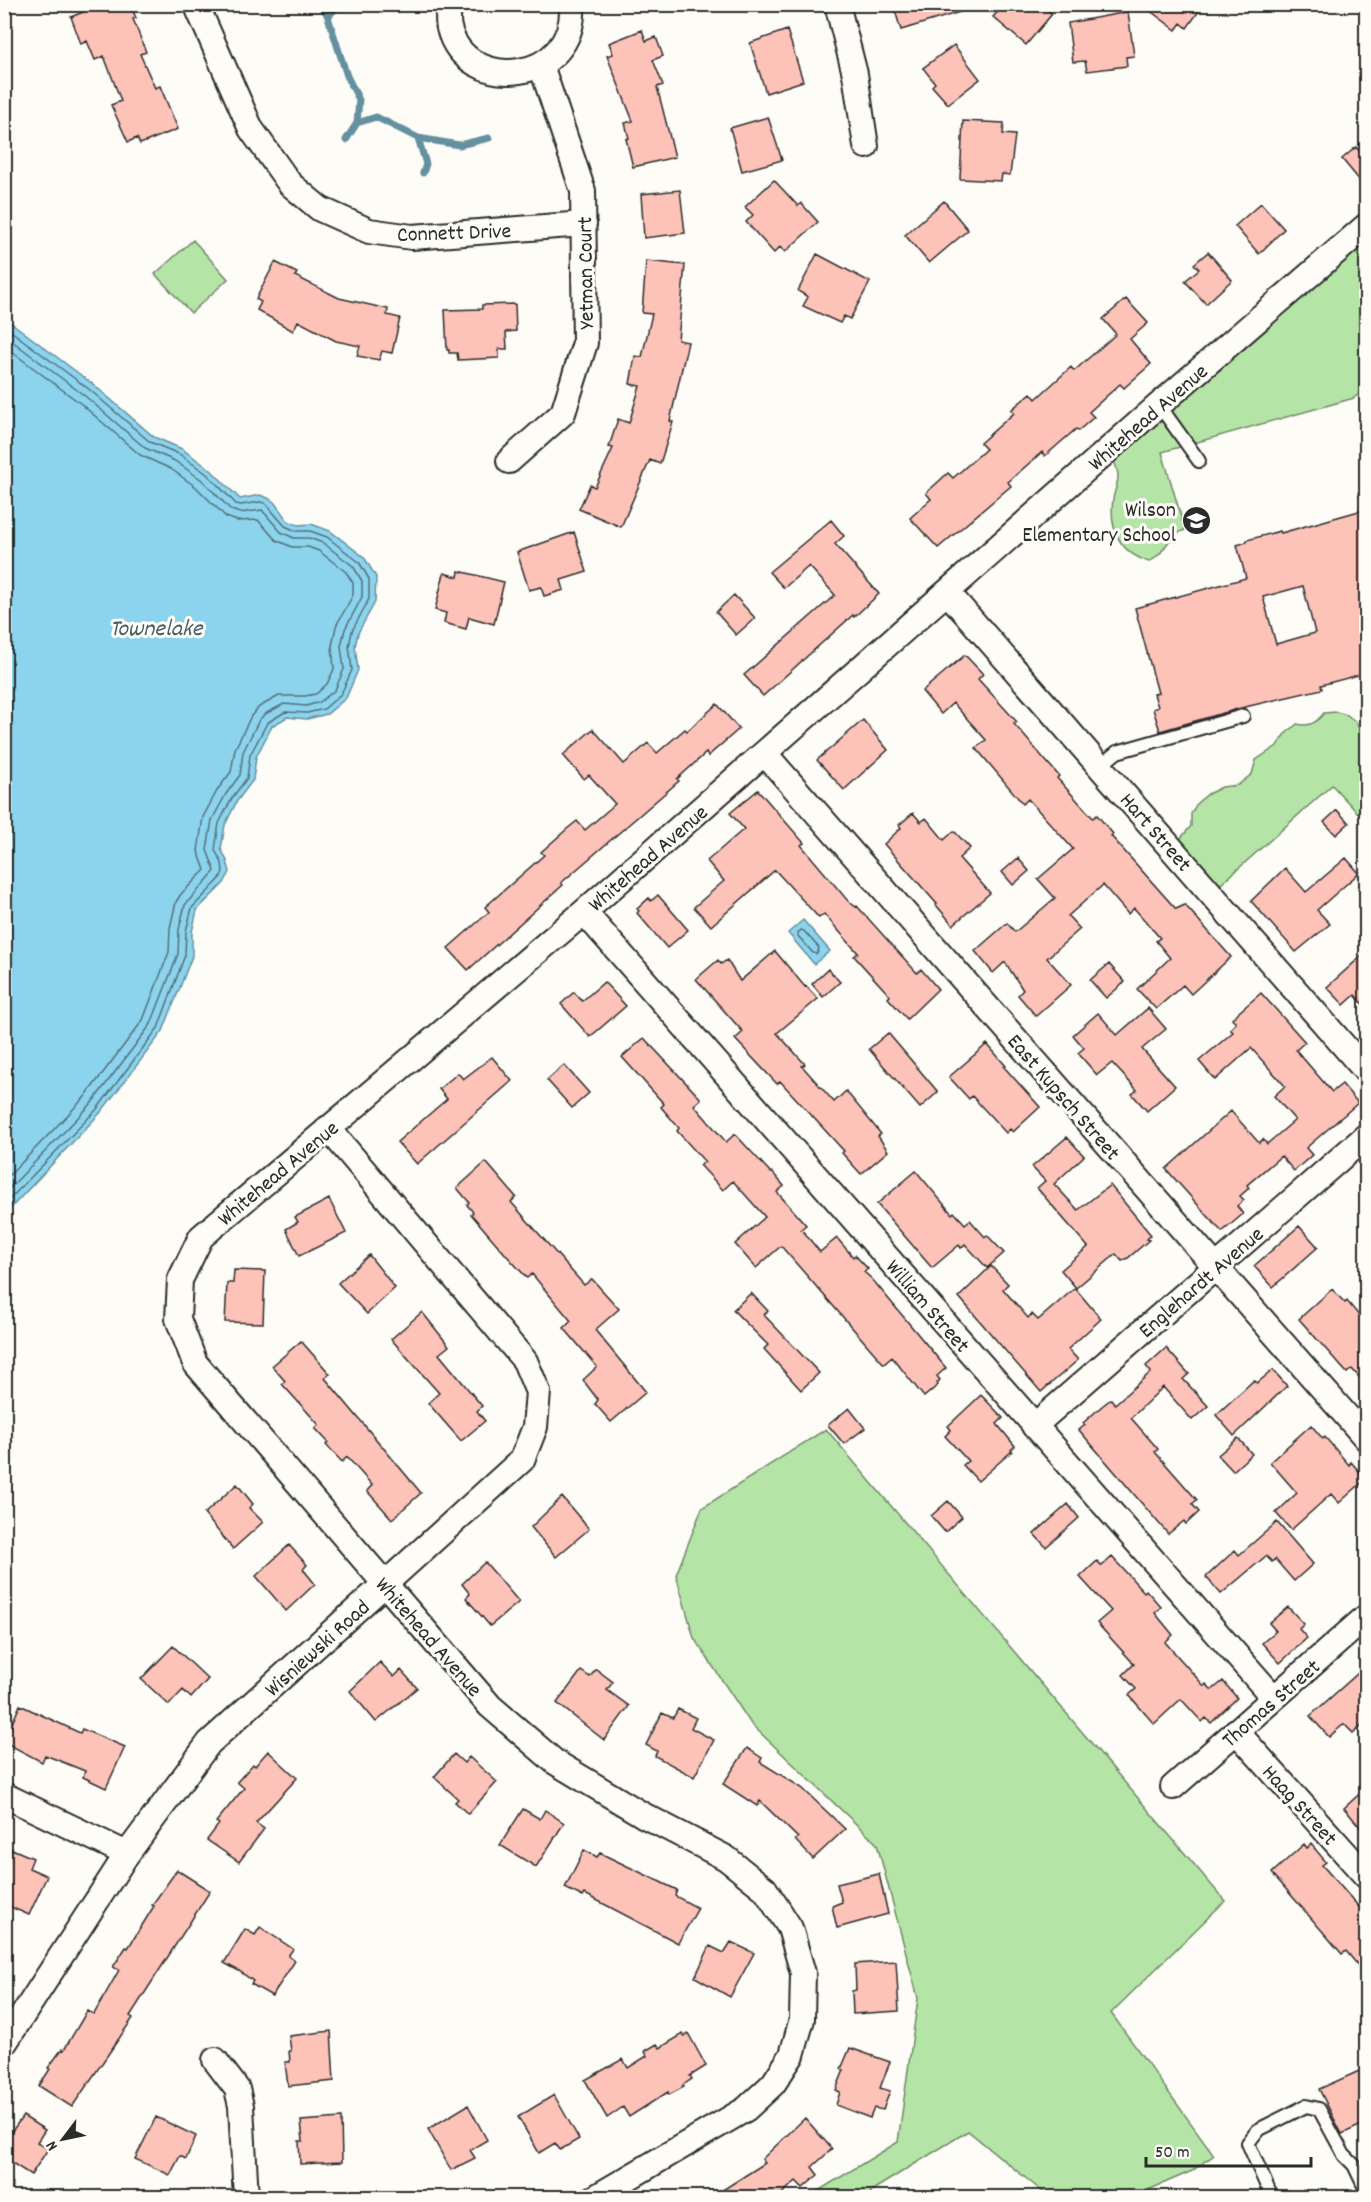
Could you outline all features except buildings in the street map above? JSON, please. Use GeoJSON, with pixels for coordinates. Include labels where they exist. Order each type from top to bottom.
{"type":"FeatureCollection","features":[{"type":"Feature","properties":{"kind":"street","name":"Connett Drive"},"geometry":{"type":"LineString","coordinates":[[196,4],[252,129],[290,184],[320,209],[369,231],[412,237],[584,224]]}},
{"type":"Feature","properties":{"kind":"street"},"geometry":{"type":"LineString","coordinates":[[448,4],[449,28],[457,45],[468,57],[491,70],[518,73],[541,65],[560,49],[569,33],[573,14],[572,4]]}},
{"type":"Feature","properties":{"kind":"street"},"geometry":{"type":"LineString","coordinates":[[837,4],[855,74],[866,146]]}},
{"type":"Feature","properties":{"kind":"street","name":"Yetman Court"},"geometry":{"type":"LineString","coordinates":[[509,461],[563,413],[585,343],[583,191],[541,65]]}},
{"type":"Feature","properties":{"kind":"street","name":"Whitehead Avenue"},"geometry":{"type":"LineString","coordinates":[[594,2198],[746,2109],[773,2084],[792,2055],[802,2019],[803,1973],[790,1928],[765,1889],[726,1858],[643,1815],[555,1762],[490,1706],[195,1363],[178,1319],[180,1280],[201,1237],[584,912],[1159,405],[1366,226]]}},
{"type":"Feature","properties":{"kind":"street","name":"Hart Street"},"geometry":{"type":"LineString","coordinates":[[947,592],[1366,1071]]}},
{"type":"Feature","properties":{"kind":"street","name":"East Kupsch Street"},"geometry":{"type":"LineString","coordinates":[[765,754],[1366,1438]]}},
{"type":"Feature","properties":{"kind":"street","name":"William Street"},"geometry":{"type":"LineString","coordinates":[[584,912],[1274,1698]]}},
{"type":"Feature","properties":{"kind":"street","name":"Wisniewski Road"},"geometry":{"type":"LineString","coordinates":[[4,2043],[127,1854],[209,1743],[522,1460],[535,1427],[538,1392],[525,1361],[328,1128]]}},
{"type":"Feature","properties":{"kind":"street","name":"Englehardt Avenue"},"geometry":{"type":"LineString","coordinates":[[1034,1426],[1366,1136]]}},
{"type":"Feature","properties":{"kind":"street","name":"Thomas Street"},"geometry":{"type":"LineString","coordinates":[[1173,1787],[1366,1617]]}},
{"type":"Feature","properties":{"kind":"street","name":"Haag Street"},"geometry":{"type":"LineString","coordinates":[[1236,1731],[1366,1876]]}},
{"type":"Feature","properties":{"kind":"street"},"geometry":{"type":"LineString","coordinates":[[4,1795],[127,1854]]}},
{"type":"Feature","properties":{"kind":"street"},"geometry":{"type":"LineString","coordinates":[[215,2060],[237,2089],[241,2106],[246,2198]]}},
{"type":"Feature","properties":{"kind":"lane"},"geometry":{"type":"LineString","coordinates":[[1159,405],[1199,461]]}},
{"type":"Feature","properties":{"kind":"lane"},"geometry":{"type":"LineString","coordinates":[[1100,766],[1117,752],[1243,716]]}},
{"type":"Feature","properties":{"kind":"lane"},"geometry":{"type":"LineString","coordinates":[[1272,2198],[1248,2143],[1258,2130],[1305,2106],[1319,2109],[1344,2155],[1354,2165],[1366,2190]]}},
{"type":"Feature","properties":{"kind":"green space"},"geometry":{"type":"Polygon","coordinates":[[[1366,226],[1366,388],[1354,398],[1162,452],[1185,530],[1173,536],[1159,554],[1149,562],[1130,552],[1118,538],[1113,520],[1113,499],[1118,476],[1110,449],[1366,226]]]}},
{"type":"Feature","properties":{"kind":"green space"},"geometry":{"type":"Polygon","coordinates":[[[193,240],[228,279],[191,313],[155,274],[193,240]]]}},
{"type":"Feature","properties":{"kind":"green space"},"geometry":{"type":"Polygon","coordinates":[[[1336,712],[1347,715],[1356,722],[1366,742],[1366,822],[1332,785],[1211,893],[1172,849],[1191,826],[1191,814],[1197,803],[1222,787],[1238,785],[1252,774],[1256,760],[1277,746],[1284,735],[1297,724],[1309,724],[1315,722],[1324,713],[1336,712]]]}},
{"type":"Feature","properties":{"kind":"green space"},"geometry":{"type":"Polygon","coordinates":[[[826,1429],[1225,1901],[1111,2013],[1214,2155],[1192,2171],[1132,2197],[1049,2197],[968,2131],[871,2191],[871,2197],[808,2197],[898,2142],[918,1998],[877,1844],[751,1724],[694,1638],[676,1575],[702,1508],[826,1429]]]}},
{"type":"Feature","properties":{"kind":"water","name":"Townelake"},"geometry":{"type":"Polygon","coordinates":[[[5,318],[94,385],[154,437],[182,449],[211,470],[240,499],[260,495],[274,502],[288,521],[298,525],[311,524],[330,531],[364,557],[376,577],[375,602],[358,633],[355,646],[358,670],[346,698],[327,714],[307,719],[287,717],[272,726],[256,757],[253,780],[237,801],[225,825],[221,849],[230,872],[224,883],[197,910],[192,932],[192,956],[163,1031],[101,1112],[5,1214],[5,318]]]}},
{"type":"Feature","properties":{"kind":"water"},"geometry":{"type":"Polygon","coordinates":[[[803,920],[830,951],[814,964],[788,933],[803,920]]]}},
{"type":"Feature","properties":{"kind":"waterway"},"geometry":{"type":"LineString","coordinates":[[322,4],[328,17]]}},
{"type":"Feature","properties":{"kind":"waterway"},"geometry":{"type":"LineString","coordinates":[[339,4],[328,17],[347,76],[359,100],[357,123]]}},
{"type":"Feature","properties":{"kind":"waterway"},"geometry":{"type":"LineString","coordinates":[[346,140],[357,123],[376,117],[418,138],[459,145],[489,138]]}},
{"type":"Feature","properties":{"kind":"waterway"},"geometry":{"type":"LineString","coordinates":[[418,138],[426,164],[423,173]]}},
{"type":"Feature","properties":{"kind":"place","name":"Wilson Elementary School"},"geometry":{"type":"Point","coordinates":[1197,521]}}]}
